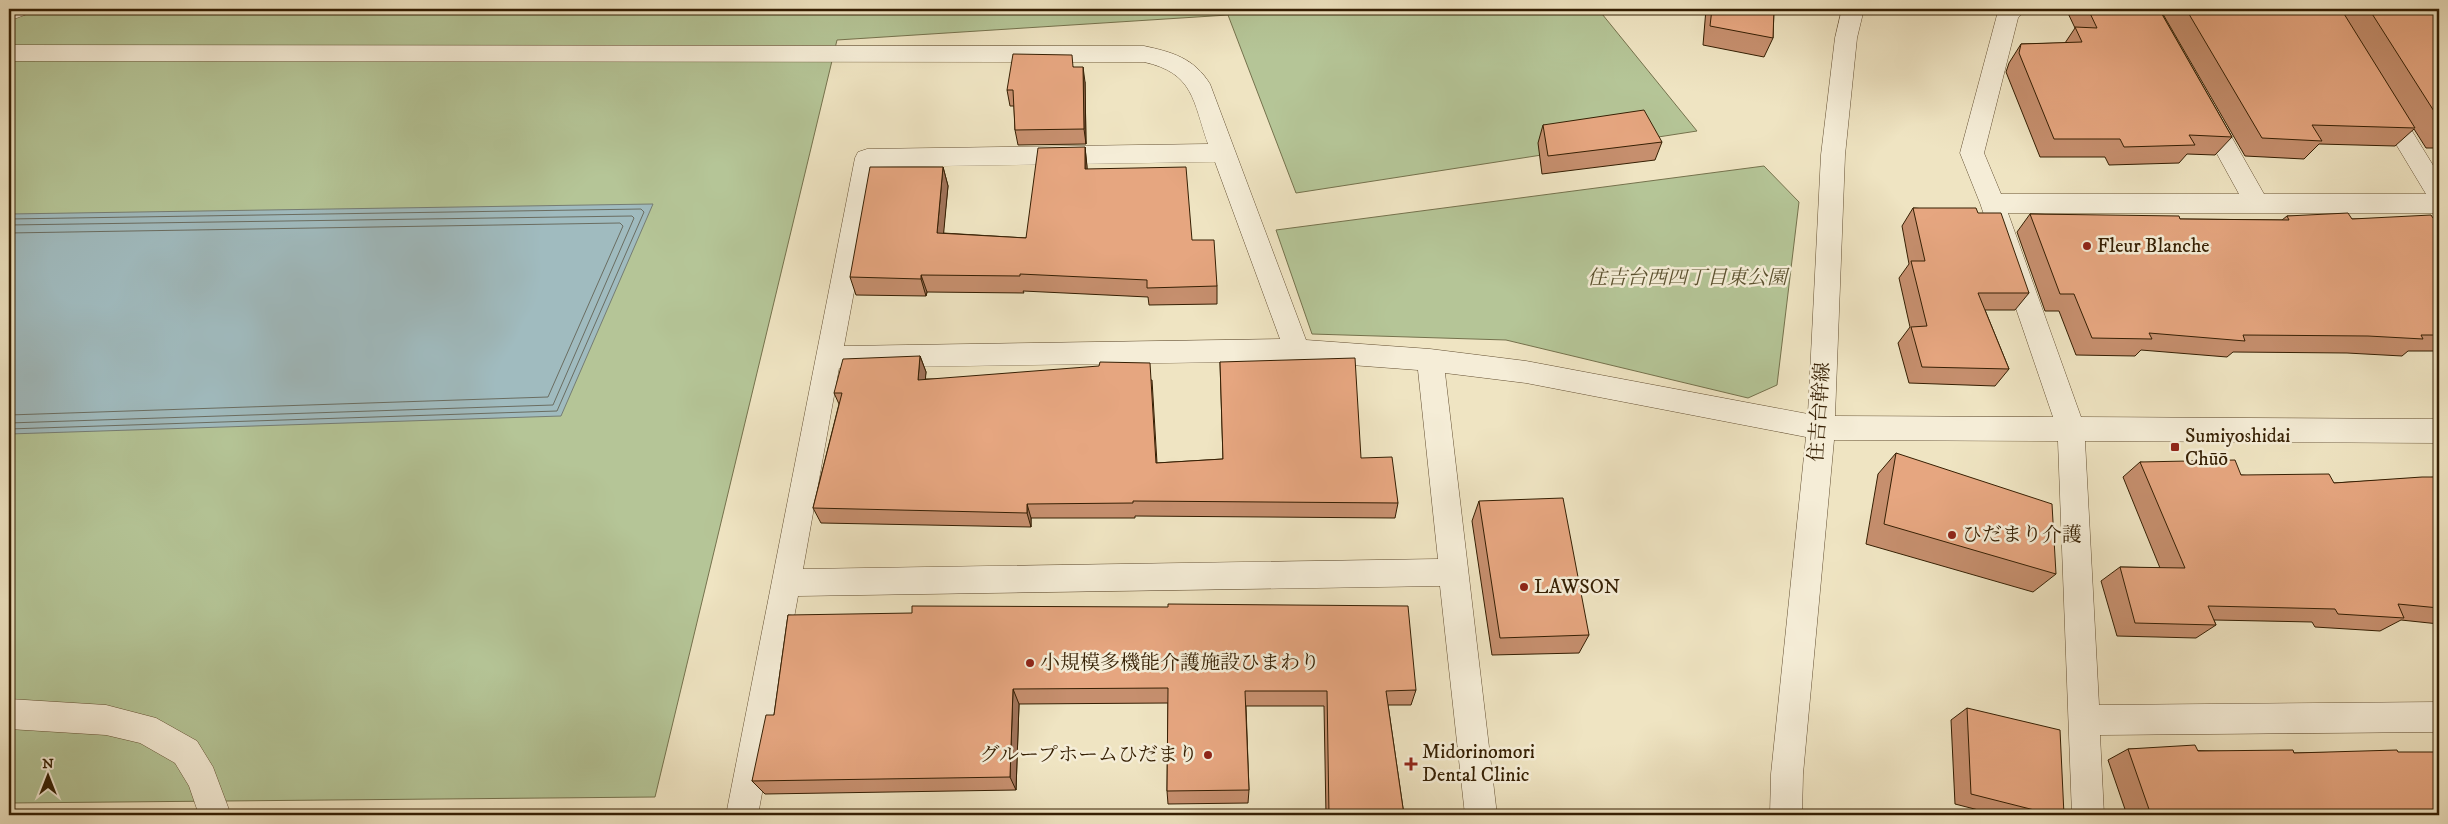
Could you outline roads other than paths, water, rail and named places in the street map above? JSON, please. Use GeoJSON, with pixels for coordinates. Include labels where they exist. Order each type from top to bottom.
{"type":"FeatureCollection","features":[{"type":"Feature","properties":{"kind":"street"},"geometry":{"type":"LineString","coordinates":[[9,13],[19,9]]}},
{"type":"Feature","properties":{"kind":"street","name":"住吉台幹線"},"geometry":{"type":"LineString","coordinates":[[1786,815],[1787,774],[1821,428],[1833,156],[1846,38],[1853,9]]}},
{"type":"Feature","properties":{"kind":"street"},"geometry":{"type":"LineString","coordinates":[[2015,9],[2008,15],[1972,153],[1992,203],[2071,429],[2088,815]]}},
{"type":"Feature","properties":{"kind":"street"},"geometry":{"type":"LineString","coordinates":[[9,53],[1144,54],[1174,61],[1189,70],[1198,84],[1222,153],[1297,350]]}},
{"type":"Feature","properties":{"kind":"street"},"geometry":{"type":"LineString","coordinates":[[2372,85],[2439,195]]}},
{"type":"Feature","properties":{"kind":"street"},"geometry":{"type":"LineString","coordinates":[[2195,94],[2258,204]]}},
{"type":"Feature","properties":{"kind":"street"},"geometry":{"type":"LineString","coordinates":[[742,815],[828,357],[868,158],[1222,153]]}},
{"type":"Feature","properties":{"kind":"street"},"geometry":{"type":"LineString","coordinates":[[1992,203],[2439,204]]}},
{"type":"Feature","properties":{"kind":"street"},"geometry":{"type":"LineString","coordinates":[[828,357],[1297,350],[1430,360],[1526,372],[1821,428],[2439,431]]}},
{"type":"Feature","properties":{"kind":"street"},"geometry":{"type":"LineString","coordinates":[[1430,360],[1481,815]]}},
{"type":"Feature","properties":{"kind":"street"},"geometry":{"type":"LineString","coordinates":[[786,582],[1454,572]]}},
{"type":"Feature","properties":{"kind":"street"},"geometry":{"type":"LineString","coordinates":[[9,714],[106,720],[145,729],[186,752],[202,778],[215,815]]}},
{"type":"Feature","properties":{"kind":"street"},"geometry":{"type":"LineString","coordinates":[[2083,720],[2439,717]]}},
{"type":"Feature","properties":{"kind":"water"},"geometry":{"type":"Polygon","coordinates":[[[653,204],[561,416],[9,434],[9,214],[653,204]]]}},
{"type":"Feature","properties":{"kind":"place","name":"Fleur Blanche"},"geometry":{"type":"Point","coordinates":[2087,246]}},
{"type":"Feature","properties":{"kind":"place","name":"Sumiyoshidai Chūō"},"geometry":{"type":"Point","coordinates":[2175,447]}},
{"type":"Feature","properties":{"kind":"place","name":"ひだまり介護"},"geometry":{"type":"Point","coordinates":[1952,535]}},
{"type":"Feature","properties":{"kind":"place","name":"LAWSON"},"geometry":{"type":"Point","coordinates":[1524,587]}},
{"type":"Feature","properties":{"kind":"place","name":"小規模多機能介護施設ひまわり"},"geometry":{"type":"Point","coordinates":[1030,663]}},
{"type":"Feature","properties":{"kind":"place","name":"グループホームひだまり"},"geometry":{"type":"Point","coordinates":[1208,755]}},
{"type":"Feature","properties":{"kind":"place","name":"Midorinomori Dental Clinic"},"geometry":{"type":"Point","coordinates":[1411,764]}},
{"type":"Feature","properties":{"kind":"park label","name":"住吉台西四丁目東公園"},"geometry":{"type":"Point","coordinates":[1687,278]}}]}
